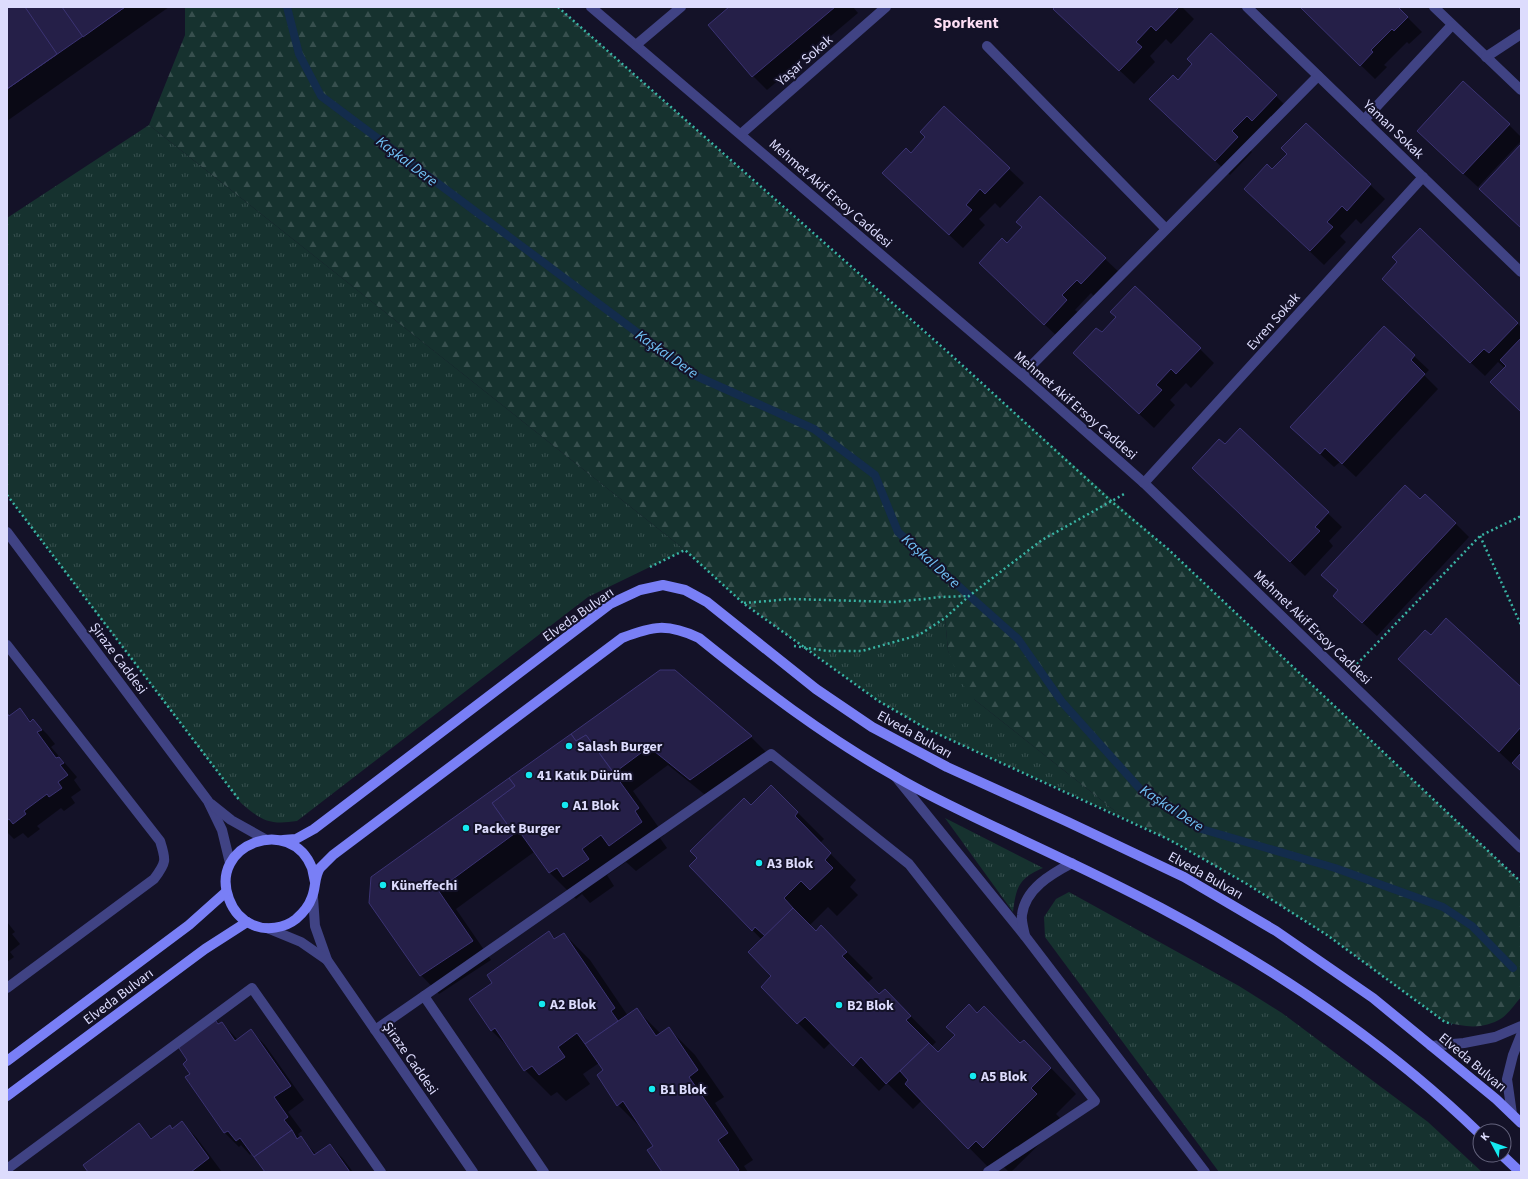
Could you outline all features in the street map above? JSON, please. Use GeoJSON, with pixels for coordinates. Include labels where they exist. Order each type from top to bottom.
{"type":"FeatureCollection","features":[{"type":"Feature","properties":{"kind":"main road","name":"Elveda Bulvarı"},"geometry":{"type":"LineString","coordinates":[[280,840],[296,840],[314,829],[610,604],[640,590],[663,585],[685,590],[711,605],[816,689],[872,727],[947,767],[1184,877],[1276,931],[1373,998],[1496,1099],[1521,1123]]}},
{"type":"Feature","properties":{"kind":"main road"},"geometry":{"type":"LineString","coordinates":[[315,882],[312,868],[305,855],[294,846],[280,840],[266,839],[251,843],[239,851],[230,863],[226,877],[226,892],[231,906],[240,917],[253,925],[267,928],[282,926],[295,920],[306,910],[312,897],[320,868],[333,855],[622,638],[646,629],[668,627],[684,631],[699,638],[803,718],[896,777],[957,809],[1072,863],[1160,907],[1231,946],[1325,1008],[1395,1058],[1448,1103],[1472,1126]]}},
{"type":"Feature","properties":{"kind":"main road","name":"Elveda Bulvarı"},"geometry":{"type":"LineString","coordinates":[[7,1061],[189,924],[226,892]]}},
{"type":"Feature","properties":{"kind":"main road","name":"Elveda Bulvarı"},"geometry":{"type":"LineString","coordinates":[[7,1096],[205,949],[247,922]]}},
{"type":"Feature","properties":{"kind":"main road"},"geometry":{"type":"LineString","coordinates":[[1510,1163],[1520,1172]]}},
{"type":"Feature","properties":{"kind":"street","name":"Mehmet Akif Ersoy Caddesi"},"geometry":{"type":"LineString","coordinates":[[591,7],[1022,375],[1144,483],[1521,848]]}},
{"type":"Feature","properties":{"kind":"street"},"geometry":{"type":"LineString","coordinates":[[636,45],[681,7]]}},
{"type":"Feature","properties":{"kind":"street","name":"Yaşar Sokak"},"geometry":{"type":"LineString","coordinates":[[741,134],[886,7]]}},
{"type":"Feature","properties":{"kind":"street","name":"Yaman Sokak"},"geometry":{"type":"LineString","coordinates":[[1247,7],[1521,272]]}},
{"type":"Feature","properties":{"kind":"street"},"geometry":{"type":"LineString","coordinates":[[1434,7],[1521,90]]}},
{"type":"Feature","properties":{"kind":"street"},"geometry":{"type":"LineString","coordinates":[[1364,120],[1452,25]]}},
{"type":"Feature","properties":{"kind":"street"},"geometry":{"type":"LineString","coordinates":[[1486,57],[1521,34]]}},
{"type":"Feature","properties":{"kind":"street"},"geometry":{"type":"LineString","coordinates":[[987,46],[1166,229]]}},
{"type":"Feature","properties":{"kind":"street"},"geometry":{"type":"LineString","coordinates":[[1022,375],[1318,76]]}},
{"type":"Feature","properties":{"kind":"street","name":"Evren Sokak"},"geometry":{"type":"LineString","coordinates":[[1144,483],[1423,177]]}},
{"type":"Feature","properties":{"kind":"street","name":"Şiraze Caddesi"},"geometry":{"type":"LineString","coordinates":[[7,532],[208,801],[222,830],[230,863]]}},
{"type":"Feature","properties":{"kind":"street"},"geometry":{"type":"LineString","coordinates":[[7,645],[160,841],[165,858],[162,868],[154,879],[7,988]]}},
{"type":"Feature","properties":{"kind":"street"},"geometry":{"type":"LineString","coordinates":[[375,1030],[771,754],[909,864],[1095,1101],[988,1172]]}},
{"type":"Feature","properties":{"kind":"street"},"geometry":{"type":"LineString","coordinates":[[896,777],[1025,936],[1205,1172]]}},
{"type":"Feature","properties":{"kind":"street","name":"Şiraze Caddesi"},"geometry":{"type":"LineString","coordinates":[[208,801],[231,820],[266,839]]}},
{"type":"Feature","properties":{"kind":"street"},"geometry":{"type":"LineString","coordinates":[[1025,936],[1022,915],[1028,899],[1038,885],[1053,873],[1072,863]]}},
{"type":"Feature","properties":{"kind":"street"},"geometry":{"type":"LineString","coordinates":[[312,897],[315,926],[327,960]]}},
{"type":"Feature","properties":{"kind":"street"},"geometry":{"type":"LineString","coordinates":[[267,928],[301,942],[327,960]]}},
{"type":"Feature","properties":{"kind":"street","name":"Şiraze Caddesi"},"geometry":{"type":"LineString","coordinates":[[327,960],[473,1172]]}},
{"type":"Feature","properties":{"kind":"street"},"geometry":{"type":"LineString","coordinates":[[7,1169],[252,988],[381,1172]]}},
{"type":"Feature","properties":{"kind":"street"},"geometry":{"type":"LineString","coordinates":[[424,996],[544,1172]]}},
{"type":"Feature","properties":{"kind":"street"},"geometry":{"type":"LineString","coordinates":[[1431,1046],[1464,1043],[1495,1037],[1521,1026]]}},
{"type":"Feature","properties":{"kind":"street"},"geometry":{"type":"LineString","coordinates":[[1512,1114],[1507,1079],[1513,1055],[1521,1035]]}},
{"type":"Feature","properties":{"kind":"path"},"geometry":{"type":"LineString","coordinates":[[558,7],[944,349],[1112,502],[1168,549],[1521,882]]}},
{"type":"Feature","properties":{"kind":"path"},"geometry":{"type":"LineString","coordinates":[[791,645],[828,651],[862,651],[919,635],[945,618],[969,596],[1042,540],[1144,483]]}},
{"type":"Feature","properties":{"kind":"path"},"geometry":{"type":"LineString","coordinates":[[7,495],[242,803]]}},
{"type":"Feature","properties":{"kind":"path"},"geometry":{"type":"LineString","coordinates":[[1324,696],[1480,536],[1521,516]]}},
{"type":"Feature","properties":{"kind":"path"},"geometry":{"type":"LineString","coordinates":[[1480,536],[1521,625]]}},
{"type":"Feature","properties":{"kind":"path"},"geometry":{"type":"LineString","coordinates":[[643,570],[685,550],[743,603],[877,700],[927,729],[1164,837],[1247,884],[1327,935],[1444,1022],[1458,1025]]}},
{"type":"Feature","properties":{"kind":"path"},"geometry":{"type":"LineString","coordinates":[[711,605],[791,599],[895,602],[941,597],[969,596]]}},
{"type":"Feature","properties":{"kind":"green space"},"geometry":{"type":"Polygon","coordinates":[[[185,7],[558,7],[1168,549],[1521,882],[1521,997],[1505,1016],[1495,1022],[1481,1026],[1467,1026],[1445,1022],[1327,935],[1247,884],[1170,840],[1124,818],[975,700],[960,681],[948,651],[945,618],[919,635],[862,651],[828,651],[805,648],[737,598],[685,550],[149,125],[185,35],[185,7]]]}},
{"type":"Feature","properties":{"kind":"green space"},"geometry":{"type":"Polygon","coordinates":[[[149,125],[685,550],[588,597],[297,821],[273,822],[261,818],[241,803],[7,495],[7,218],[149,125]]]}},
{"type":"Feature","properties":{"kind":"green space"},"geometry":{"type":"Polygon","coordinates":[[[945,618],[948,651],[975,700],[1124,818],[927,729],[877,700],[786,634],[919,635],[945,618]]]}},
{"type":"Feature","properties":{"kind":"green space"},"geometry":{"type":"Polygon","coordinates":[[[945,818],[1043,868],[1029,876],[1020,884],[1017,890],[1013,912],[945,818]]]}},
{"type":"Feature","properties":{"kind":"green space"},"geometry":{"type":"Polygon","coordinates":[[[1069,892],[1239,986],[1282,1013],[1428,1122],[1482,1172],[1219,1172],[1045,937],[1044,917],[1056,899],[1069,892]]]}},
{"type":"Feature","properties":{"kind":"building"},"geometry":{"type":"Polygon","coordinates":[[[7,7],[125,7],[7,89],[7,7]]]}},
{"type":"Feature","properties":{"kind":"building"},"geometry":{"type":"Polygon","coordinates":[[[7,7],[25,7],[57,54],[7,89],[7,7]]]}},
{"type":"Feature","properties":{"kind":"building"},"geometry":{"type":"Polygon","coordinates":[[[62,7],[125,7],[83,37],[62,7]]]}},
{"type":"Feature","properties":{"kind":"building"},"geometry":{"type":"Polygon","coordinates":[[[729,7],[835,7],[752,77],[708,25],[729,7]]]}},
{"type":"Feature","properties":{"kind":"building"},"geometry":{"type":"Polygon","coordinates":[[[1055,7],[1179,7],[1156,31],[1151,26],[1136,42],[1142,47],[1119,71],[1053,9],[1055,7]]]}},
{"type":"Feature","properties":{"kind":"building"},"geometry":{"type":"Polygon","coordinates":[[[1300,7],[1398,7],[1408,17],[1394,31],[1392,29],[1371,50],[1373,52],[1360,66],[1300,7]]]}},
{"type":"Feature","properties":{"kind":"building"},"geometry":{"type":"Polygon","coordinates":[[[1211,33],[1277,95],[1252,121],[1247,116],[1232,131],[1238,137],[1215,161],[1149,99],[1173,75],[1178,80],[1192,64],[1187,59],[1211,33]]]}},
{"type":"Feature","properties":{"kind":"building"},"geometry":{"type":"Polygon","coordinates":[[[1463,81],[1510,124],[1463,174],[1417,131],[1463,81]]]}},
{"type":"Feature","properties":{"kind":"building"},"geometry":{"type":"Polygon","coordinates":[[[944,106],[1010,168],[985,194],[980,189],[966,205],[972,210],[949,235],[882,173],[906,148],[911,153],[925,137],[920,132],[944,106]]]}},
{"type":"Feature","properties":{"kind":"building"},"geometry":{"type":"Polygon","coordinates":[[[1306,123],[1371,184],[1347,211],[1342,206],[1327,222],[1333,227],[1310,251],[1244,189],[1267,164],[1272,169],[1287,154],[1281,148],[1306,123]]]}},
{"type":"Feature","properties":{"kind":"building"},"geometry":{"type":"Polygon","coordinates":[[[1521,144],[1521,228],[1479,189],[1521,144]]]}},
{"type":"Feature","properties":{"kind":"building"},"geometry":{"type":"Polygon","coordinates":[[[1040,196],[1106,258],[1081,284],[1077,280],[1062,295],[1067,300],[1044,325],[979,263],[1002,238],[1007,243],[1022,227],[1016,222],[1040,196]]]}},
{"type":"Feature","properties":{"kind":"building"},"geometry":{"type":"Polygon","coordinates":[[[1420,228],[1518,323],[1489,353],[1484,349],[1470,363],[1382,279],[1397,262],[1392,257],[1420,228]]]}},
{"type":"Feature","properties":{"kind":"building"},"geometry":{"type":"Polygon","coordinates":[[[1135,286],[1201,348],[1176,374],[1171,369],[1156,385],[1162,390],[1139,414],[1073,353],[1096,328],[1102,332],[1116,317],[1110,312],[1135,286]]]}},
{"type":"Feature","properties":{"kind":"building"},"geometry":{"type":"Polygon","coordinates":[[[1384,326],[1415,355],[1411,360],[1425,374],[1342,464],[1325,448],[1320,454],[1290,427],[1384,326]]]}},
{"type":"Feature","properties":{"kind":"building"},"geometry":{"type":"Polygon","coordinates":[[[1521,338],[1521,412],[1490,382],[1506,366],[1500,360],[1521,338]]]}},
{"type":"Feature","properties":{"kind":"building"},"geometry":{"type":"Polygon","coordinates":[[[1240,428],[1329,512],[1315,527],[1320,531],[1290,562],[1192,468],[1219,439],[1225,444],[1240,428]]]}},
{"type":"Feature","properties":{"kind":"building"},"geometry":{"type":"Polygon","coordinates":[[[1405,485],[1420,499],[1425,494],[1456,523],[1362,623],[1333,596],[1338,590],[1321,575],[1405,485]]]}},
{"type":"Feature","properties":{"kind":"building"},"geometry":{"type":"Polygon","coordinates":[[[1446,618],[1521,687],[1521,727],[1499,752],[1398,659],[1425,630],[1431,635],[1446,618]]]}},
{"type":"Feature","properties":{"kind":"building"},"geometry":{"type":"Polygon","coordinates":[[[660,670],[675,670],[752,736],[690,780],[649,747],[614,773],[586,735],[576,741],[571,734],[660,670]]]}},
{"type":"Feature","properties":{"kind":"building"},"geometry":{"type":"Polygon","coordinates":[[[20,708],[30,722],[33,719],[42,730],[37,732],[56,758],[59,757],[64,763],[60,765],[68,775],[58,782],[62,788],[49,797],[47,794],[24,811],[26,814],[13,824],[9,819],[7,820],[7,713],[9,716],[20,708]]]}},
{"type":"Feature","properties":{"kind":"building","name":"A1 Blok"},"geometry":{"type":"Polygon","coordinates":[[[571,734],[576,741],[586,735],[639,808],[635,811],[642,822],[609,846],[601,835],[582,849],[589,859],[563,877],[557,868],[549,873],[519,831],[514,834],[492,803],[515,786],[509,778],[571,734]]]}},
{"type":"Feature","properties":{"kind":"building"},"geometry":{"type":"Polygon","coordinates":[[[1521,753],[1521,771],[1512,763],[1521,753]]]}},
{"type":"Feature","properties":{"kind":"building"},"geometry":{"type":"Polygon","coordinates":[[[509,778],[515,786],[492,803],[514,834],[438,890],[473,941],[420,976],[369,903],[371,877],[509,778]]]}},
{"type":"Feature","properties":{"kind":"building","name":"A3 Blok"},"geometry":{"type":"Polygon","coordinates":[[[771,785],[798,812],[795,816],[831,853],[825,860],[833,868],[810,890],[801,881],[784,898],[793,908],[765,936],[755,927],[752,931],[689,866],[697,858],[690,851],[744,798],[751,805],[771,785]]]}},
{"type":"Feature","properties":{"kind":"building","name":"B2 Blok"},"geometry":{"type":"Polygon","coordinates":[[[793,908],[816,931],[821,925],[847,952],[842,956],[879,994],[885,989],[911,1016],[906,1020],[929,1043],[886,1084],[861,1057],[853,1066],[805,1017],[797,1024],[761,987],[771,976],[748,952],[793,908]]]}},
{"type":"Feature","properties":{"kind":"building","name":"A2 Blok"},"geometry":{"type":"Polygon","coordinates":[[[549,931],[554,939],[564,933],[615,1008],[611,1011],[618,1021],[585,1044],[577,1033],[558,1047],[565,1057],[539,1075],[532,1066],[524,1071],[495,1028],[491,1031],[469,999],[492,983],[487,975],[549,931]]]}},
{"type":"Feature","properties":{"kind":"building","name":"A5 Blok"},"geometry":{"type":"Polygon","coordinates":[[[969,1004],[977,1013],[984,1006],[1020,1043],[1024,1040],[1051,1068],[1031,1088],[1037,1094],[983,1148],[976,1141],[968,1149],[905,1084],[908,1080],[900,1071],[929,1043],[938,1052],[955,1035],[946,1027],[969,1004]]]}},
{"type":"Feature","properties":{"kind":"building","name":"B1 Blok"},"geometry":{"type":"Polygon","coordinates":[[[637,1008],[656,1036],[669,1027],[698,1070],[689,1077],[728,1133],[718,1140],[739,1170],[736,1172],[662,1172],[647,1150],[653,1146],[623,1101],[617,1106],[597,1075],[603,1070],[585,1044],[637,1008]]]}},
{"type":"Feature","properties":{"kind":"building"},"geometry":{"type":"Polygon","coordinates":[[[212,1015],[218,1024],[222,1022],[235,1041],[251,1029],[291,1086],[274,1097],[288,1117],[284,1120],[292,1130],[254,1157],[240,1138],[236,1141],[228,1131],[224,1133],[185,1077],[190,1074],[183,1064],[187,1060],[175,1042],[212,1015]]]}},
{"type":"Feature","properties":{"kind":"building"},"geometry":{"type":"Polygon","coordinates":[[[182,1121],[209,1158],[191,1172],[88,1172],[83,1165],[139,1123],[151,1139],[170,1125],[172,1129],[182,1121]]]}},
{"type":"Feature","properties":{"kind":"building"},"geometry":{"type":"Polygon","coordinates":[[[292,1130],[297,1139],[301,1136],[314,1155],[330,1144],[350,1172],[265,1172],[254,1157],[292,1130]]]}},
{"type":"Feature","properties":{"kind":"waterway","name":"Kaşkal Dere"},"geometry":{"type":"LineString","coordinates":[[287,7],[299,54],[321,96],[694,375],[814,429],[875,475],[898,532],[1018,639],[1062,702],[1141,790],[1198,828],[1335,868],[1443,907],[1472,926],[1513,968]]}},
{"type":"Feature","properties":{"kind":"place","name":"Salash Burger"},"geometry":{"type":"Point","coordinates":[569,746]}},
{"type":"Feature","properties":{"kind":"place","name":"41 Katık Dürüm"},"geometry":{"type":"Point","coordinates":[529,775]}},
{"type":"Feature","properties":{"kind":"place","name":"A1 Blok"},"geometry":{"type":"Point","coordinates":[565,805]}},
{"type":"Feature","properties":{"kind":"place","name":"Packet Burger"},"geometry":{"type":"Point","coordinates":[466,828]}},
{"type":"Feature","properties":{"kind":"place","name":"A3 Blok"},"geometry":{"type":"Point","coordinates":[759,863]}},
{"type":"Feature","properties":{"kind":"place","name":"Küneffechi"},"geometry":{"type":"Point","coordinates":[383,885]}},
{"type":"Feature","properties":{"kind":"place","name":"A2 Blok"},"geometry":{"type":"Point","coordinates":[542,1004]}},
{"type":"Feature","properties":{"kind":"place","name":"B2 Blok"},"geometry":{"type":"Point","coordinates":[839,1005]}},
{"type":"Feature","properties":{"kind":"place","name":"A5 Blok"},"geometry":{"type":"Point","coordinates":[973,1076]}},
{"type":"Feature","properties":{"kind":"place","name":"B1 Blok"},"geometry":{"type":"Point","coordinates":[652,1089]}},
{"type":"Feature","properties":{"kind":"district","name":"Sporkent"},"geometry":{"type":"Point","coordinates":[966,22]}}]}
